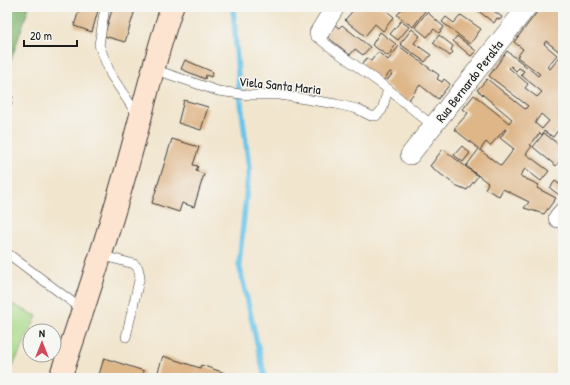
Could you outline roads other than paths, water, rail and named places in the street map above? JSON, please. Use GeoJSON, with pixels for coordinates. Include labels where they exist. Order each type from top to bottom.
{"type":"FeatureCollection","features":[{"type":"Feature","properties":{"kind":"main road"},"geometry":{"type":"LineString","coordinates":[[60,378],[83,310],[127,167],[153,69],[172,7]]}},
{"type":"Feature","properties":{"kind":"street"},"geometry":{"type":"LineString","coordinates":[[319,33],[335,7]]}},
{"type":"Feature","properties":{"kind":"street","name":"Rua Bernardo Peralta"},"geometry":{"type":"LineString","coordinates":[[410,155],[527,7]]}},
{"type":"Feature","properties":{"kind":"lane"},"geometry":{"type":"LineString","coordinates":[[105,7],[99,45],[111,75],[140,118]]}},
{"type":"Feature","properties":{"kind":"lane"},"geometry":{"type":"LineString","coordinates":[[319,33],[322,41],[388,89],[433,126]]}},
{"type":"Feature","properties":{"kind":"lane","name":"Viela Santa Maria"},"geometry":{"type":"LineString","coordinates":[[153,69],[218,91],[248,95],[280,95],[336,104],[357,109],[371,116],[376,116],[382,110],[388,89]]}},
{"type":"Feature","properties":{"kind":"lane"},"geometry":{"type":"LineString","coordinates":[[7,253],[83,310]]}},
{"type":"Feature","properties":{"kind":"lane"},"geometry":{"type":"LineString","coordinates":[[100,256],[134,264],[140,271],[126,337]]}},
{"type":"Feature","properties":{"kind":"waterway"},"geometry":{"type":"LineString","coordinates":[[233,7],[239,87],[249,168],[239,264],[265,378]]}}]}
